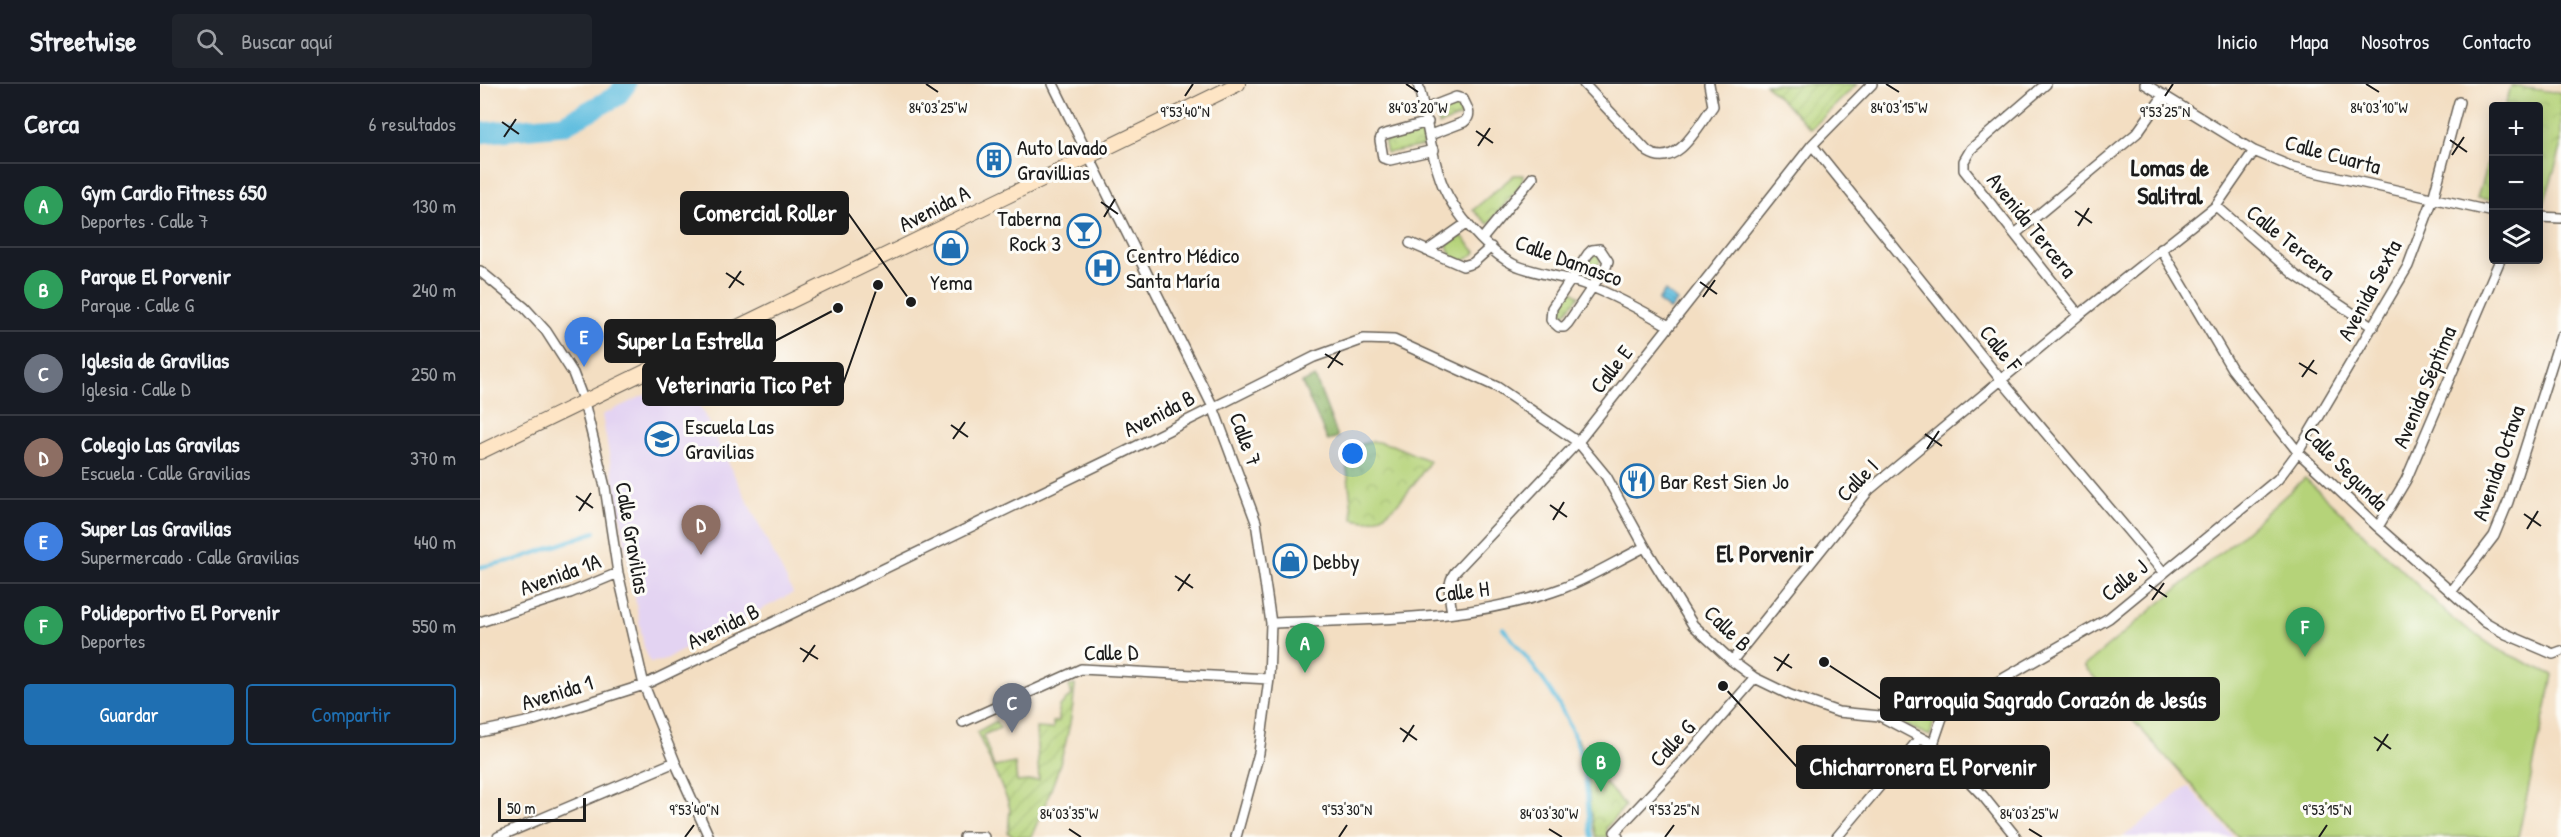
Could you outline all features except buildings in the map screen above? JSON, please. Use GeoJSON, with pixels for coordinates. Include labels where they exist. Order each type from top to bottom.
{"type":"FeatureCollection","features":[{"type":"Feature","properties":{"kind":"street","name":"Calle 7"},"geometry":{"type":"LineString","coordinates":[[1053,84],[1213,407],[1256,522],[1271,623],[1269,679],[1259,753],[1236,837]]}},
{"type":"Feature","properties":{"kind":"street","name":"Avenida A"},"geometry":{"type":"LineString","coordinates":[[480,452],[1238,84]]}},
{"type":"Feature","properties":{"kind":"street","name":"Calle Damasco"},"geometry":{"type":"LineString","coordinates":[[1418,84],[1443,186],[1467,223],[1482,239],[1514,264],[1593,288],[1669,326]]}},
{"type":"Feature","properties":{"kind":"street"},"geometry":{"type":"LineString","coordinates":[[1584,84],[1656,158],[1665,158],[1680,149],[1713,106],[1709,84]]}},
{"type":"Feature","properties":{"kind":"street","name":"Calle E"},"geometry":{"type":"LineString","coordinates":[[1452,613],[1450,578],[1578,442],[1812,145],[1872,84]]}},
{"type":"Feature","properties":{"kind":"street","name":"Avenida Tercera"},"geometry":{"type":"LineString","coordinates":[[2046,84],[1971,149],[1964,161],[1967,177],[2079,315]]}},
{"type":"Feature","properties":{"kind":"street","name":"Calle Cuarta"},"geometry":{"type":"LineString","coordinates":[[2145,84],[2254,151],[2292,167],[2489,211]]}},
{"type":"Feature","properties":{"kind":"street"},"geometry":{"type":"LineString","coordinates":[[2015,234],[2137,133],[2164,95]]}},
{"type":"Feature","properties":{"kind":"street"},"geometry":{"type":"LineString","coordinates":[[1425,109],[1460,97],[1469,111],[1468,118],[1464,122],[1430,135]]}},
{"type":"Feature","properties":{"kind":"street","name":"Avenida Sexta"},"geometry":{"type":"LineString","coordinates":[[2298,452],[2408,266],[2433,199],[2459,102]]}},
{"type":"Feature","properties":{"kind":"street"},"geometry":{"type":"LineString","coordinates":[[1428,122],[1382,135],[1380,140],[1383,158],[1390,160],[1434,150]]}},
{"type":"Feature","properties":{"kind":"street","name":"Calle F"},"geometry":{"type":"LineString","coordinates":[[1812,145],[2001,380],[2164,573]]}},
{"type":"Feature","properties":{"kind":"street","name":"Calle I"},"geometry":{"type":"LineString","coordinates":[[1732,661],[1869,490],[2079,315],[2216,206],[2254,151]]}},
{"type":"Feature","properties":{"kind":"street"},"geometry":{"type":"LineString","coordinates":[[1482,239],[1533,177]]}},
{"type":"Feature","properties":{"kind":"street","name":"Calle Tercera"},"geometry":{"type":"LineString","coordinates":[[2216,206],[2295,275],[2373,327]]}},
{"type":"Feature","properties":{"kind":"street"},"geometry":{"type":"LineString","coordinates":[[2543,217],[2561,218]]}},
{"type":"Feature","properties":{"kind":"street"},"geometry":{"type":"LineString","coordinates":[[1427,251],[1467,223]]}},
{"type":"Feature","properties":{"kind":"street"},"geometry":{"type":"LineString","coordinates":[[1410,243],[1463,266],[1473,263],[1491,247]]}},
{"type":"Feature","properties":{"kind":"street"},"geometry":{"type":"LineString","coordinates":[[1600,249],[1608,261],[1593,288],[1568,323],[1564,327],[1559,327],[1551,320],[1550,314],[1571,280],[1592,250],[1600,249]]}},
{"type":"Feature","properties":{"kind":"street","name":"Calle Segunda"},"geometry":{"type":"LineString","coordinates":[[2161,249],[2232,369],[2298,452],[2485,622],[2506,634],[2553,654],[2560,652]]}},
{"type":"Feature","properties":{"kind":"street","name":"Avenida Séptima"},"geometry":{"type":"LineString","coordinates":[[2378,527],[2406,480],[2498,264]]}},
{"type":"Feature","properties":{"kind":"street","name":"Calle Gravilias"},"geometry":{"type":"LineString","coordinates":[[480,271],[525,308],[546,331],[573,373],[584,402],[605,487],[618,573],[644,685],[709,837]]}},
{"type":"Feature","properties":{"kind":"street","name":"Avenida Octava"},"geometry":{"type":"LineString","coordinates":[[2451,592],[2494,536],[2508,502],[2561,336]]}},
{"type":"Feature","properties":{"kind":"street","name":"Avenida B"},"geometry":{"type":"LineString","coordinates":[[644,685],[1335,348],[1364,339],[1394,340],[1497,387],[1578,442],[1606,476],[1645,547]]}},
{"type":"Feature","properties":{"kind":"street","name":"Calle J"},"geometry":{"type":"LineString","coordinates":[[1880,716],[1947,703],[1994,684],[2109,618],[2278,479],[2298,452]]}},
{"type":"Feature","properties":{"kind":"street","name":"Calle B"},"geometry":{"type":"LineString","coordinates":[[1645,547],[1693,625],[1732,661],[1755,678],[1790,695],[1838,712],[1880,716],[1933,744],[1983,796],[2016,837]]}},
{"type":"Feature","properties":{"kind":"street","name":"Calle H"},"geometry":{"type":"LineString","coordinates":[[1271,623],[1452,613],[1509,604],[1564,587],[1645,547]]}},
{"type":"Feature","properties":{"kind":"street","name":"Avenida 1A"},"geometry":{"type":"LineString","coordinates":[[480,622],[570,593],[618,573]]}},
{"type":"Feature","properties":{"kind":"street","name":"Calle D"},"geometry":{"type":"LineString","coordinates":[[963,722],[1081,669],[1269,679]]}},
{"type":"Feature","properties":{"kind":"street","name":"Calle G"},"geometry":{"type":"LineString","coordinates":[[1616,834],[1755,678]]}},
{"type":"Feature","properties":{"kind":"street","name":"Avenida 1"},"geometry":{"type":"LineString","coordinates":[[480,732],[531,721],[644,685]]}},
{"type":"Feature","properties":{"kind":"street"},"geometry":{"type":"LineString","coordinates":[[1933,744],[1947,703]]}},
{"type":"Feature","properties":{"kind":"street"},"geometry":{"type":"LineString","coordinates":[[1837,837],[1920,738]]}},
{"type":"Feature","properties":{"kind":"street"},"geometry":{"type":"LineString","coordinates":[[498,837],[675,762]]}},
{"type":"Feature","properties":{"kind":"street"},"geometry":{"type":"LineString","coordinates":[[964,837],[984,837]]}},
{"type":"Feature","properties":{"kind":"shaded area"},"geometry":{"type":"Polygon","coordinates":[[[685,376],[793,593],[662,661],[650,662],[644,647],[602,415],[685,376]]]}},
{"type":"Feature","properties":{"kind":"shaded area"},"geometry":{"type":"Polygon","coordinates":[[[2188,786],[2234,837],[2123,837],[2188,786]]]}},
{"type":"Feature","properties":{"kind":"green space"},"geometry":{"type":"Polygon","coordinates":[[[1765,84],[1857,84],[1811,129],[1765,84]]]}},
{"type":"Feature","properties":{"kind":"green space"},"geometry":{"type":"Polygon","coordinates":[[[2511,86],[2561,93],[2561,148],[2543,207],[2543,102],[2506,102],[2511,86]]]}},
{"type":"Feature","properties":{"kind":"green space"},"geometry":{"type":"Polygon","coordinates":[[[1459,102],[1464,115],[1439,125],[1434,112],[1459,102]]]}},
{"type":"Feature","properties":{"kind":"green space"},"geometry":{"type":"Polygon","coordinates":[[[1421,132],[1424,146],[1387,153],[1384,140],[1421,132]]]}},
{"type":"Feature","properties":{"kind":"green space"},"geometry":{"type":"Polygon","coordinates":[[[2489,158],[2489,200],[2477,198],[2489,158]]]}},
{"type":"Feature","properties":{"kind":"green space"},"geometry":{"type":"Polygon","coordinates":[[[1514,175],[1523,175],[1522,184],[1488,224],[1473,210],[1514,175]]]}},
{"type":"Feature","properties":{"kind":"green space"},"geometry":{"type":"Polygon","coordinates":[[[1461,235],[1476,252],[1464,261],[1451,257],[1447,245],[1461,235]]]}},
{"type":"Feature","properties":{"kind":"green space"},"geometry":{"type":"Polygon","coordinates":[[[1594,254],[1601,259],[1592,276],[1584,273],[1594,254]]]}},
{"type":"Feature","properties":{"kind":"green space"},"geometry":{"type":"Polygon","coordinates":[[[1571,290],[1579,296],[1563,316],[1557,315],[1557,307],[1571,290]]]}},
{"type":"Feature","properties":{"kind":"green space"},"geometry":{"type":"Polygon","coordinates":[[[1315,377],[1338,437],[1328,441],[1302,383],[1315,377]]]}},
{"type":"Feature","properties":{"kind":"green space"},"geometry":{"type":"Polygon","coordinates":[[[1372,441],[1392,445],[1430,461],[1404,497],[1386,513],[1368,521],[1353,519],[1346,459],[1357,446],[1372,441]]]}},
{"type":"Feature","properties":{"kind":"green space"},"geometry":{"type":"Polygon","coordinates":[[[2305,478],[2452,618],[2497,649],[2553,675],[2518,837],[2238,837],[2084,666],[2237,539],[2305,478]]]}},
{"type":"Feature","properties":{"kind":"green space"},"geometry":{"type":"Polygon","coordinates":[[[1075,685],[1070,725],[1047,800],[1031,837],[1016,837],[1008,833],[1010,809],[1007,799],[977,732],[996,721],[1000,728],[983,735],[994,767],[1015,763],[1017,782],[1039,780],[1036,728],[1053,729],[1053,722],[1059,721],[1059,706],[1072,695],[1069,686],[1075,685]]]}},
{"type":"Feature","properties":{"kind":"green space"},"geometry":{"type":"Polygon","coordinates":[[[1937,710],[1930,736],[1891,719],[1937,710]]]}},
{"type":"Feature","properties":{"kind":"green space"},"geometry":{"type":"Polygon","coordinates":[[[1577,738],[1601,778],[1625,806],[1606,828],[1608,837],[1596,837],[1590,809],[1588,778],[1577,738]]]}},
{"type":"Feature","properties":{"kind":"water"},"geometry":{"type":"Polygon","coordinates":[[[1665,291],[1677,301],[1670,310],[1658,301],[1665,291]]]}},
{"type":"Feature","properties":{"kind":"waterway"},"geometry":{"type":"LineString","coordinates":[[480,133],[563,125],[617,96],[626,84]]}},
{"type":"Feature","properties":{"kind":"waterway"},"geometry":{"type":"LineString","coordinates":[[480,567],[515,560],[595,532]]}},
{"type":"Feature","properties":{"kind":"waterway"},"geometry":{"type":"LineString","coordinates":[[1503,628],[1543,679],[1574,735],[1585,777],[1592,837]]}},
{"type":"Feature","properties":{"kind":"place","name":"Auto lavado Gravillias"},"geometry":{"type":"Point","coordinates":[994,160]}},
{"type":"Feature","properties":{"kind":"place","name":"Taberna Rock 3"},"geometry":{"type":"Point","coordinates":[1084,231]}},
{"type":"Feature","properties":{"kind":"place","name":"Yema"},"geometry":{"type":"Point","coordinates":[951,248]}},
{"type":"Feature","properties":{"kind":"place","name":"Centro Médico Santa María"},"geometry":{"type":"Point","coordinates":[1103,268]}},
{"type":"Feature","properties":{"kind":"place","name":"Veterinaria Tico Pet"},"geometry":{"type":"Point","coordinates":[878,285]}},
{"type":"Feature","properties":{"kind":"place","name":"Comercial Roller"},"geometry":{"type":"Point","coordinates":[911,302]}},
{"type":"Feature","properties":{"kind":"place","name":"Super La Estrella"},"geometry":{"type":"Point","coordinates":[838,308]}},
{"type":"Feature","properties":{"kind":"place","name":"Super Las Gravilias"},"geometry":{"type":"Point","coordinates":[584,367]}},
{"type":"Feature","properties":{"kind":"place","name":"Escuela Las Gravilias"},"geometry":{"type":"Point","coordinates":[662,439]}},
{"type":"Feature","properties":{"kind":"place","name":"Bar Rest Sien Jo"},"geometry":{"type":"Point","coordinates":[1637,481]}},
{"type":"Feature","properties":{"kind":"place","name":"Colegio Las Gravilas"},"geometry":{"type":"Point","coordinates":[701,555]}},
{"type":"Feature","properties":{"kind":"place","name":"Debby"},"geometry":{"type":"Point","coordinates":[1290,561]}},
{"type":"Feature","properties":{"kind":"place","name":"Polideportivo El Porvenir"},"geometry":{"type":"Point","coordinates":[2305,657]}},
{"type":"Feature","properties":{"kind":"place","name":"Parroquia Sagrado Corazón de Jesús"},"geometry":{"type":"Point","coordinates":[1824,662]}},
{"type":"Feature","properties":{"kind":"place","name":"Gym Cardio Fitness 650"},"geometry":{"type":"Point","coordinates":[1305,673]}},
{"type":"Feature","properties":{"kind":"place","name":"Chicharronera El Porvenir"},"geometry":{"type":"Point","coordinates":[1723,686]}},
{"type":"Feature","properties":{"kind":"place","name":"Iglesia de Gravilias"},"geometry":{"type":"Point","coordinates":[1012,733]}},
{"type":"Feature","properties":{"kind":"place","name":"Parque El Porvenir"},"geometry":{"type":"Point","coordinates":[1601,792]}},
{"type":"Feature","properties":{"kind":"district","name":"Lomas de Salitral"},"geometry":{"type":"Point","coordinates":[2170,181]}},
{"type":"Feature","properties":{"kind":"district","name":"El Porvenir"},"geometry":{"type":"Point","coordinates":[1765,553]}}]}
